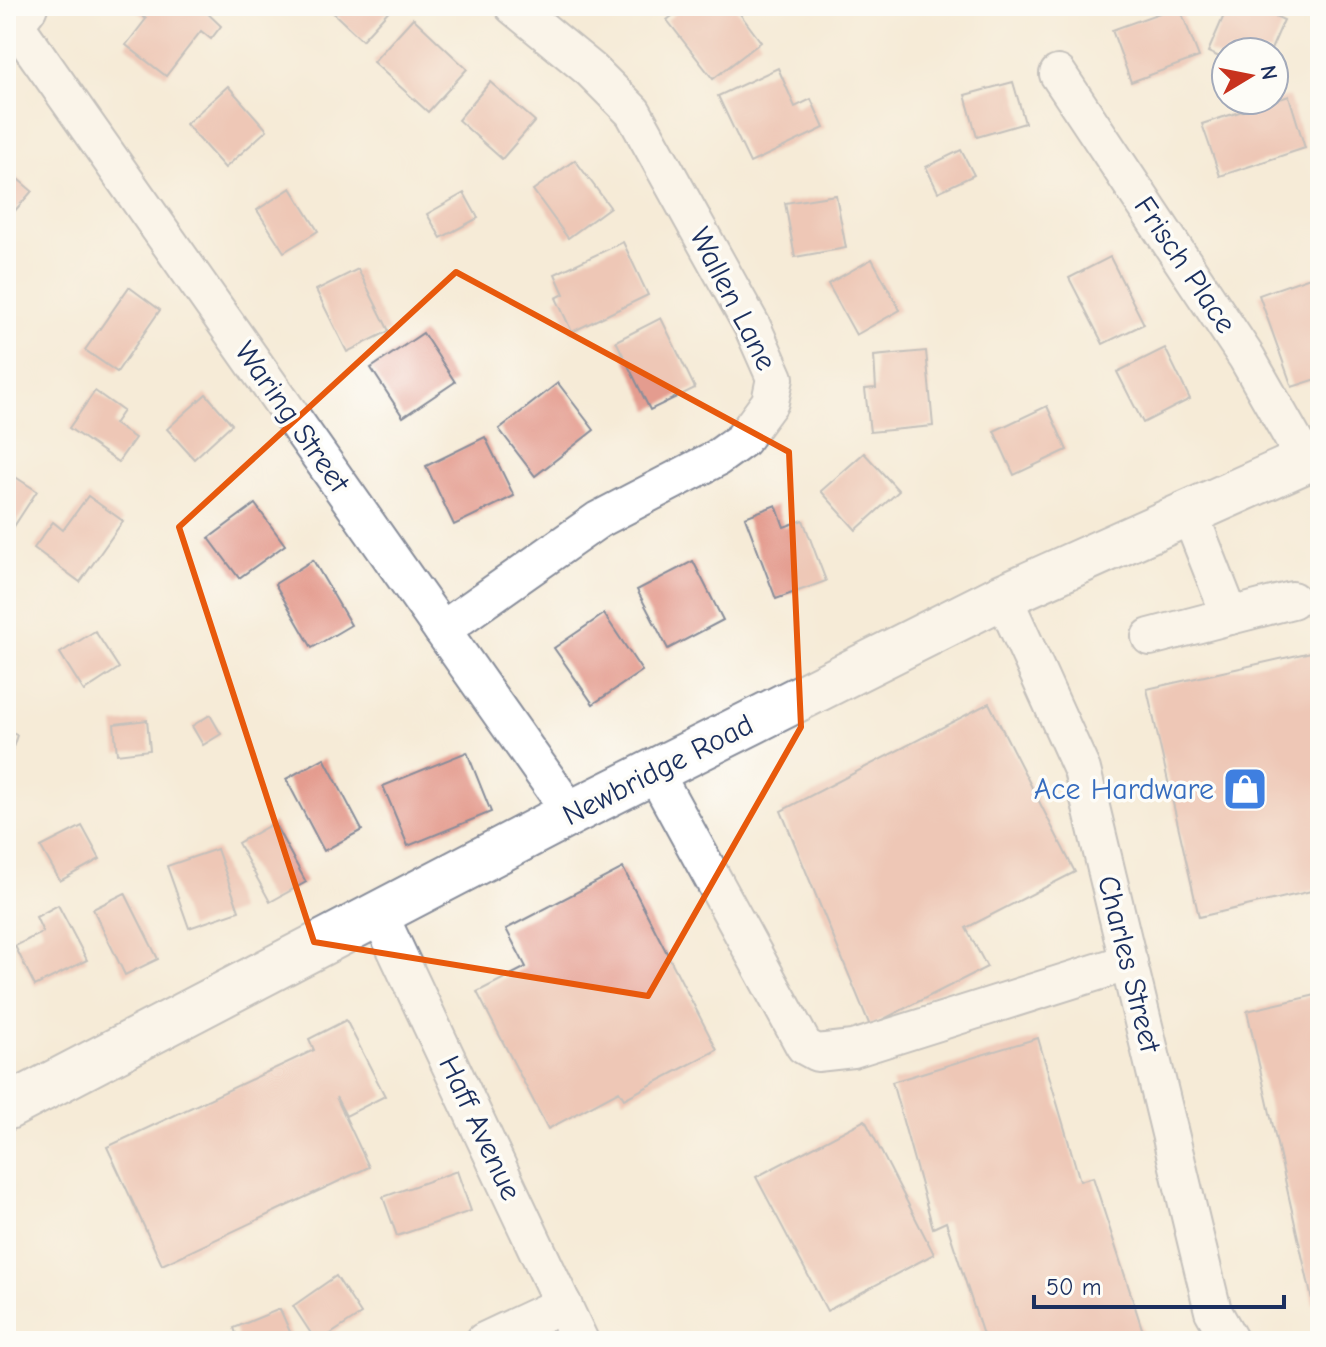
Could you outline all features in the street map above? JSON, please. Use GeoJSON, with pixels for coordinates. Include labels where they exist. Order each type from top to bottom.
{"type":"FeatureCollection","features":[{"type":"Feature","properties":{"kind":"main road","name":"Newbridge Road"},"geometry":{"type":"LineString","coordinates":[[6,1108],[571,813],[1003,596],[1312,457]]}},
{"type":"Feature","properties":{"kind":"street","name":"Wallen Lane"},"geometry":{"type":"LineString","coordinates":[[442,630],[598,520],[717,458],[742,440],[770,402],[775,378],[752,326],[633,112],[591,70],[513,6]]}},
{"type":"Feature","properties":{"kind":"street","name":"Waring Street"},"geometry":{"type":"LineString","coordinates":[[15,19],[571,813]]}},
{"type":"Feature","properties":{"kind":"street","name":"Frisch Place"},"geometry":{"type":"LineString","coordinates":[[1058,74],[1312,457]]}},
{"type":"Feature","properties":{"kind":"street"},"geometry":{"type":"LineString","coordinates":[[1189,512],[1230,616]]}},
{"type":"Feature","properties":{"kind":"street","name":"Charles Street"},"geometry":{"type":"LineString","coordinates":[[1003,596],[1082,770],[1213,1311],[1230,1341]]}},
{"type":"Feature","properties":{"kind":"street"},"geometry":{"type":"LineString","coordinates":[[1150,637],[1292,600]]}},
{"type":"Feature","properties":{"kind":"street"},"geometry":{"type":"LineString","coordinates":[[654,771],[804,1046],[817,1053],[853,1049],[1129,962]]}},
{"type":"Feature","properties":{"kind":"street","name":"Haff Avenue"},"geometry":{"type":"LineString","coordinates":[[379,914],[580,1341]]}},
{"type":"Feature","properties":{"kind":"street"},"geometry":{"type":"LineString","coordinates":[[484,1341],[563,1304]]}},
{"type":"Feature","properties":{"kind":"highlighted area"},"geometry":{"type":"Polygon","coordinates":[[[456,272],[789,452],[801,727],[648,996],[314,942],[179,527],[456,272]]]}},
{"type":"Feature","properties":{"kind":"building"},"geometry":{"type":"Polygon","coordinates":[[[142,6],[200,6],[221,26],[211,39],[201,31],[166,76],[126,45],[146,19],[138,12],[142,6]]]}},
{"type":"Feature","properties":{"kind":"building"},"geometry":{"type":"Polygon","coordinates":[[[326,6],[393,6],[362,40],[326,6]]]}},
{"type":"Feature","properties":{"kind":"building"},"geometry":{"type":"Polygon","coordinates":[[[685,6],[734,6],[761,42],[713,79],[667,20],[685,6]]]}},
{"type":"Feature","properties":{"kind":"building"},"geometry":{"type":"Polygon","coordinates":[[[1179,6],[1199,57],[1131,82],[1112,30],[1179,6]]]}},
{"type":"Feature","properties":{"kind":"building"},"geometry":{"type":"Polygon","coordinates":[[[1228,6],[1253,6],[1284,20],[1277,36],[1215,36],[1228,6]]]}},
{"type":"Feature","properties":{"kind":"building"},"geometry":{"type":"Polygon","coordinates":[[[413,18],[467,69],[428,112],[373,62],[413,18]]]}},
{"type":"Feature","properties":{"kind":"building"},"geometry":{"type":"Polygon","coordinates":[[[778,68],[795,107],[811,99],[824,128],[750,163],[718,96],[778,68]]]}},
{"type":"Feature","properties":{"kind":"building"},"geometry":{"type":"Polygon","coordinates":[[[490,82],[535,121],[502,159],[458,120],[490,82]]]}},
{"type":"Feature","properties":{"kind":"building"},"geometry":{"type":"Polygon","coordinates":[[[1013,82],[1025,123],[977,137],[965,95],[1013,82]]]}},
{"type":"Feature","properties":{"kind":"building"},"geometry":{"type":"Polygon","coordinates":[[[228,86],[267,130],[225,168],[186,124],[228,86]]]}},
{"type":"Feature","properties":{"kind":"building"},"geometry":{"type":"Polygon","coordinates":[[[1290,99],[1305,148],[1220,176],[1202,124],[1227,116],[1290,116],[1290,99]]]}},
{"type":"Feature","properties":{"kind":"building"},"geometry":{"type":"Polygon","coordinates":[[[961,150],[974,175],[938,192],[926,167],[961,150]]]}},
{"type":"Feature","properties":{"kind":"building"},"geometry":{"type":"Polygon","coordinates":[[[575,160],[610,207],[568,238],[533,190],[575,160]]]}},
{"type":"Feature","properties":{"kind":"building"},"geometry":{"type":"Polygon","coordinates":[[[6,169],[32,191],[6,221],[6,169]]]}},
{"type":"Feature","properties":{"kind":"building"},"geometry":{"type":"Polygon","coordinates":[[[291,188],[318,231],[284,252],[257,210],[291,188]]]}},
{"type":"Feature","properties":{"kind":"building"},"geometry":{"type":"Polygon","coordinates":[[[464,193],[478,218],[441,238],[427,214],[464,193]]]}},
{"type":"Feature","properties":{"kind":"building"},"geometry":{"type":"Polygon","coordinates":[[[836,195],[846,248],[795,257],[785,203],[836,195]]]}},
{"type":"Feature","properties":{"kind":"building"},"geometry":{"type":"Polygon","coordinates":[[[623,242],[648,295],[572,332],[556,298],[564,294],[555,274],[623,242]]]}},
{"type":"Feature","properties":{"kind":"building"},"geometry":{"type":"Polygon","coordinates":[[[1110,257],[1144,324],[1103,344],[1069,278],[1110,257]]]}},
{"type":"Feature","properties":{"kind":"building"},"geometry":{"type":"Polygon","coordinates":[[[872,259],[900,310],[856,335],[828,284],[872,259]]]}},
{"type":"Feature","properties":{"kind":"building"},"geometry":{"type":"Polygon","coordinates":[[[358,269],[389,331],[347,352],[316,290],[358,269]]]}},
{"type":"Feature","properties":{"kind":"building"},"geometry":{"type":"Polygon","coordinates":[[[1313,276],[1320,296],[1320,378],[1292,387],[1259,295],[1313,276]]]}},
{"type":"Feature","properties":{"kind":"building"},"geometry":{"type":"Polygon","coordinates":[[[129,287],[160,310],[117,372],[85,350],[129,287]]]}},
{"type":"Feature","properties":{"kind":"building"},"geometry":{"type":"Polygon","coordinates":[[[661,318],[695,388],[650,410],[616,341],[661,318]]]}},
{"type":"Feature","properties":{"kind":"building"},"geometry":{"type":"Polygon","coordinates":[[[423,333],[455,382],[403,417],[371,368],[423,333]]]}},
{"type":"Feature","properties":{"kind":"building"},"geometry":{"type":"Polygon","coordinates":[[[1165,348],[1190,399],[1143,423],[1117,372],[1165,348]]]}},
{"type":"Feature","properties":{"kind":"building"},"geometry":{"type":"Polygon","coordinates":[[[926,351],[933,426],[870,432],[865,389],[876,388],[874,356],[926,351]]]}},
{"type":"Feature","properties":{"kind":"building"},"geometry":{"type":"Polygon","coordinates":[[[558,383],[594,430],[535,476],[499,429],[558,383]]]}},
{"type":"Feature","properties":{"kind":"building"},"geometry":{"type":"Polygon","coordinates":[[[95,391],[123,411],[114,424],[135,438],[118,462],[69,428],[95,391]]]}},
{"type":"Feature","properties":{"kind":"building"},"geometry":{"type":"Polygon","coordinates":[[[206,394],[232,424],[194,459],[167,429],[206,394]]]}},
{"type":"Feature","properties":{"kind":"building"},"geometry":{"type":"Polygon","coordinates":[[[1047,406],[1067,450],[1014,475],[994,431],[1047,406]]]}},
{"type":"Feature","properties":{"kind":"building"},"geometry":{"type":"Polygon","coordinates":[[[485,437],[514,496],[454,525],[426,466],[485,437]]]}},
{"type":"Feature","properties":{"kind":"building"},"geometry":{"type":"Polygon","coordinates":[[[864,453],[899,491],[856,530],[821,491],[864,453]]]}},
{"type":"Feature","properties":{"kind":"building"},"geometry":{"type":"Polygon","coordinates":[[[6,471],[37,491],[11,531],[6,527],[6,471]]]}},
{"type":"Feature","properties":{"kind":"building"},"geometry":{"type":"Polygon","coordinates":[[[88,496],[123,521],[80,582],[34,548],[53,522],[63,530],[88,496]]]}},
{"type":"Feature","properties":{"kind":"building"},"geometry":{"type":"Polygon","coordinates":[[[255,504],[285,545],[239,578],[209,538],[255,504]]]}},
{"type":"Feature","properties":{"kind":"building"},"geometry":{"type":"Polygon","coordinates":[[[776,505],[784,527],[803,520],[826,581],[776,599],[745,517],[776,505]]]}},
{"type":"Feature","properties":{"kind":"building"},"geometry":{"type":"Polygon","coordinates":[[[313,560],[351,625],[312,648],[275,584],[313,560]]]}},
{"type":"Feature","properties":{"kind":"building"},"geometry":{"type":"Polygon","coordinates":[[[693,561],[723,620],[668,649],[637,590],[693,561]]]}},
{"type":"Feature","properties":{"kind":"building"},"geometry":{"type":"Polygon","coordinates":[[[604,614],[642,671],[593,704],[554,648],[604,614]]]}},
{"type":"Feature","properties":{"kind":"building"},"geometry":{"type":"Polygon","coordinates":[[[95,631],[119,668],[84,691],[60,653],[95,631]]]}},
{"type":"Feature","properties":{"kind":"building","name":"Ace Hardware"},"geometry":{"type":"Polygon","coordinates":[[[1320,650],[1320,889],[1199,917],[1147,689],[1320,650]]]}},
{"type":"Feature","properties":{"kind":"building"},"geometry":{"type":"Polygon","coordinates":[[[989,703],[1075,872],[966,928],[987,967],[870,1026],[781,811],[989,703]]]}},
{"type":"Feature","properties":{"kind":"building"},"geometry":{"type":"Polygon","coordinates":[[[210,715],[221,734],[203,745],[192,726],[210,715]]]}},
{"type":"Feature","properties":{"kind":"building"},"geometry":{"type":"Polygon","coordinates":[[[147,720],[150,750],[117,754],[114,724],[147,720]]]}},
{"type":"Feature","properties":{"kind":"building"},"geometry":{"type":"Polygon","coordinates":[[[6,731],[17,735],[7,766],[6,766],[6,731]]]}},
{"type":"Feature","properties":{"kind":"building"},"geometry":{"type":"Polygon","coordinates":[[[467,752],[491,812],[408,846],[383,786],[467,752]]]}},
{"type":"Feature","properties":{"kind":"building"},"geometry":{"type":"Polygon","coordinates":[[[324,758],[362,830],[324,851],[286,779],[324,758]]]}},
{"type":"Feature","properties":{"kind":"building"},"geometry":{"type":"Polygon","coordinates":[[[274,823],[306,882],[270,902],[238,843],[274,823]]]}},
{"type":"Feature","properties":{"kind":"building"},"geometry":{"type":"Polygon","coordinates":[[[82,826],[100,859],[60,881],[41,847],[82,826]]]}},
{"type":"Feature","properties":{"kind":"building"},"geometry":{"type":"Polygon","coordinates":[[[217,849],[239,911],[189,928],[167,866],[217,849]]]}},
{"type":"Feature","properties":{"kind":"building"},"geometry":{"type":"Polygon","coordinates":[[[623,868],[717,1050],[624,1099],[619,1091],[548,1129],[477,992],[526,967],[506,929],[623,868]]]}},
{"type":"Feature","properties":{"kind":"building"},"geometry":{"type":"Polygon","coordinates":[[[125,893],[158,959],[125,975],[93,909],[125,893]]]}},
{"type":"Feature","properties":{"kind":"building"},"geometry":{"type":"Polygon","coordinates":[[[58,905],[87,960],[35,986],[15,946],[43,932],[36,917],[58,905]]]}},
{"type":"Feature","properties":{"kind":"building"},"geometry":{"type":"Polygon","coordinates":[[[1320,994],[1320,1302],[1313,1304],[1247,1011],[1320,994]]]}},
{"type":"Feature","properties":{"kind":"building"},"geometry":{"type":"Polygon","coordinates":[[[346,1020],[385,1096],[346,1116],[336,1097],[369,1167],[162,1265],[107,1147],[314,1050],[309,1039],[346,1020]]]}},
{"type":"Feature","properties":{"kind":"building"},"geometry":{"type":"Polygon","coordinates":[[[1038,1038],[1080,1181],[1093,1177],[1146,1341],[985,1341],[946,1222],[933,1228],[892,1082],[1038,1038]]]}},
{"type":"Feature","properties":{"kind":"building"},"geometry":{"type":"Polygon","coordinates":[[[865,1120],[934,1254],[827,1311],[756,1177],[865,1120]]]}},
{"type":"Feature","properties":{"kind":"building"},"geometry":{"type":"Polygon","coordinates":[[[457,1171],[471,1211],[397,1236],[383,1197],[457,1171]]]}},
{"type":"Feature","properties":{"kind":"building"},"geometry":{"type":"Polygon","coordinates":[[[336,1276],[361,1314],[316,1341],[293,1306],[336,1276]]]}},
{"type":"Feature","properties":{"kind":"building"},"geometry":{"type":"Polygon","coordinates":[[[280,1309],[294,1341],[239,1341],[234,1328],[280,1309]]]}},
{"type":"Feature","properties":{"kind":"place","name":"Ace Hardware"},"geometry":{"type":"Point","coordinates":[1245,789]}}]}
